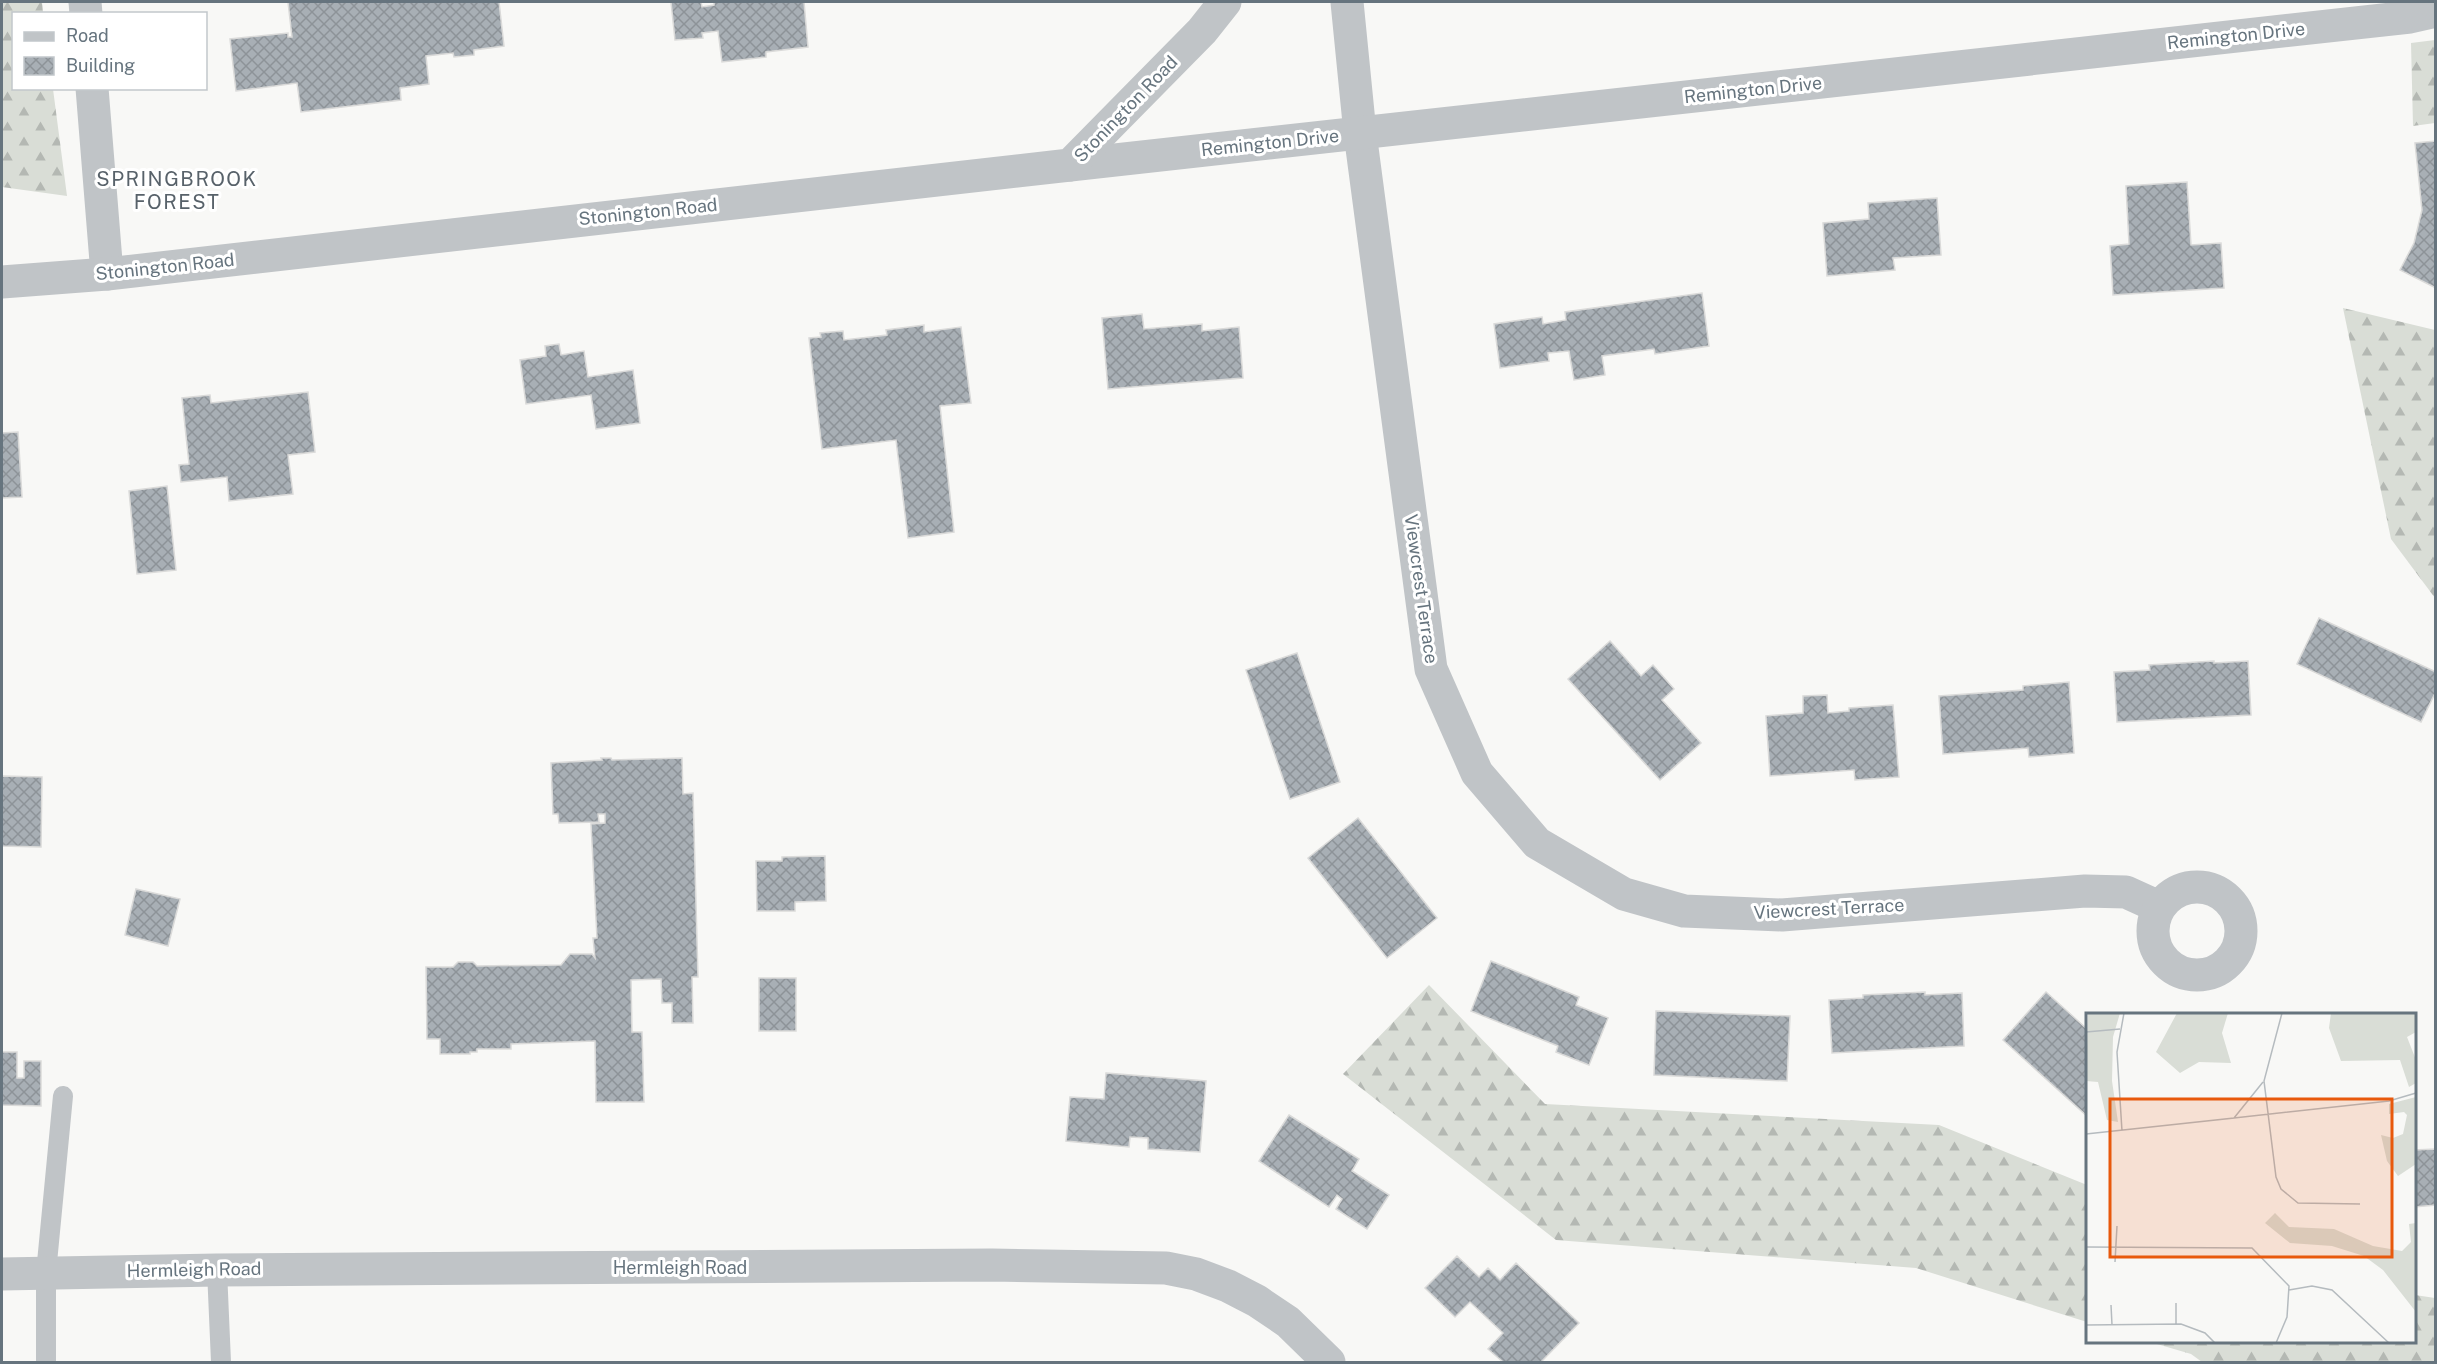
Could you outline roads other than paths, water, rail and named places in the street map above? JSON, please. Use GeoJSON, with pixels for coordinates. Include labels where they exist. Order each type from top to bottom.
{"type":"FeatureCollection","features":[{"type":"Feature","properties":{"kind":"street","name":"Stonington Road"},"geometry":{"type":"LineString","coordinates":[[2,282],[107,274],[1070,165],[1202,31],[1225,2]]}},
{"type":"Feature","properties":{"kind":"street"},"geometry":{"type":"LineString","coordinates":[[1347,2],[1360,133]]}},
{"type":"Feature","properties":{"kind":"street","name":"Remington Drive"},"geometry":{"type":"LineString","coordinates":[[1070,165],[2410,17],[2436,11]]}},
{"type":"Feature","properties":{"kind":"street"},"geometry":{"type":"LineString","coordinates":[[92,90],[107,274]]}},
{"type":"Feature","properties":{"kind":"street","name":"Viewcrest Terrace"},"geometry":{"type":"LineString","coordinates":[[1360,133],[1431,669],[1477,773],[1537,843],[1624,894],[1684,911],[1782,915],[2085,891],[2126,892],[2159,907]]}},
{"type":"Feature","properties":{"kind":"street","name":"Hermleigh Road"},"geometry":{"type":"LineString","coordinates":[[2,1274],[217,1270],[992,1265],[1166,1268],[1196,1274],[1228,1286],[1257,1301],[1288,1322],[1329,1362]]}},
{"type":"Feature","properties":{"kind":"lane"},"geometry":{"type":"LineString","coordinates":[[46,1362],[46,1273],[63,1096]]}},
{"type":"Feature","properties":{"kind":"lane"},"geometry":{"type":"LineString","coordinates":[[217,1270],[220,1362]]}},
{"type":"Feature","properties":{"kind":"district","name":"SPRINGBROOK FOREST"},"geometry":{"type":"Point","coordinates":[177,190]}}]}
